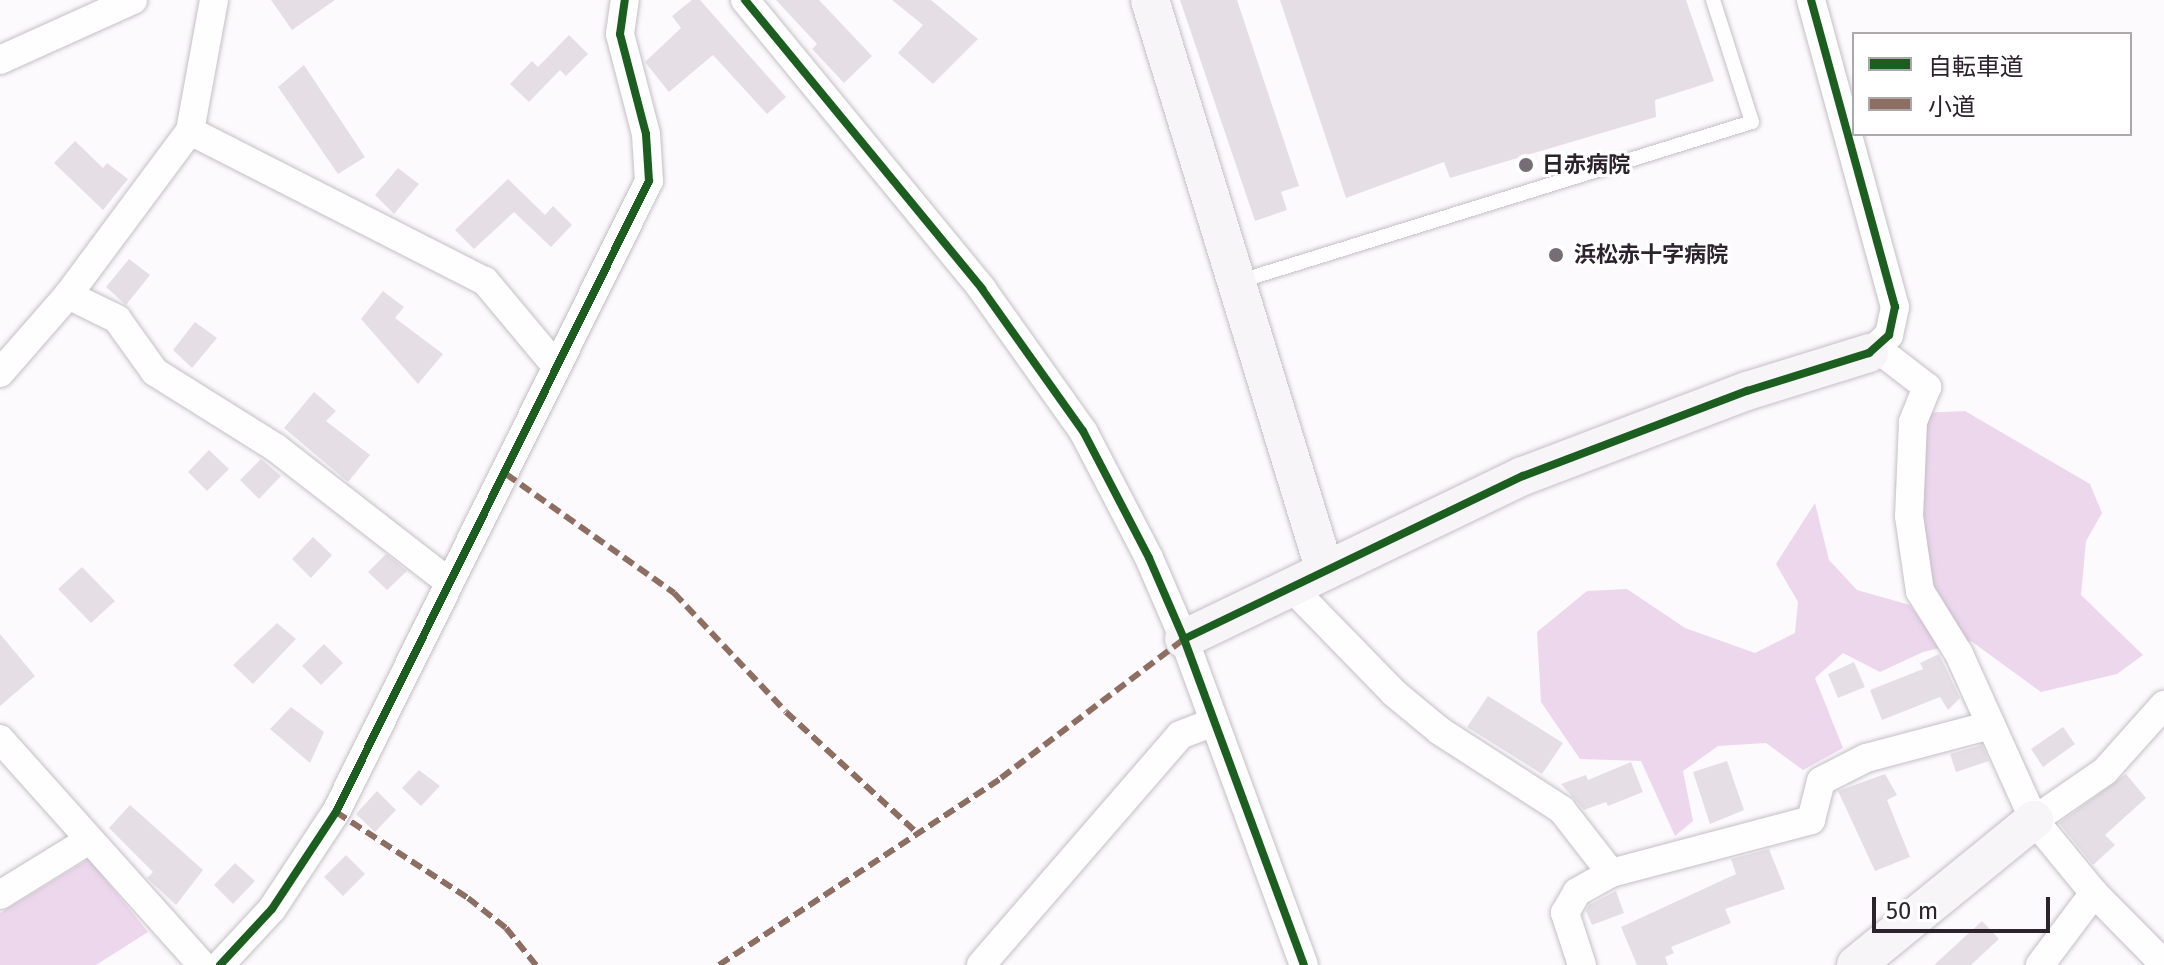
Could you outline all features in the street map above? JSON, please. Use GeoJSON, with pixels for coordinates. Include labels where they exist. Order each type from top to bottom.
{"type":"FeatureCollection","features":[{"type":"Feature","properties":{"kind":"street"},"geometry":{"type":"LineString","coordinates":[[0,60],[133,0]]}},
{"type":"Feature","properties":{"kind":"street"},"geometry":{"type":"LineString","coordinates":[[0,373],[68,295],[190,131],[214,0]]}},
{"type":"Feature","properties":{"kind":"street"},"geometry":{"type":"LineString","coordinates":[[220,965],[272,909],[336,812],[649,181],[646,134],[620,34],[625,0]]}},
{"type":"Feature","properties":{"kind":"street"},"geometry":{"type":"LineString","coordinates":[[745,0],[1035,359],[1083,431],[1149,558],[1184,639],[1304,965]]}},
{"type":"Feature","properties":{"kind":"street"},"geometry":{"type":"LineString","coordinates":[[1150,0],[1325,571]]}},
{"type":"Feature","properties":{"kind":"street"},"geometry":{"type":"LineString","coordinates":[[1184,639],[1523,476],[1747,391],[1872,350],[1889,335],[1895,307],[1811,0]]}},
{"type":"Feature","properties":{"kind":"street"},"geometry":{"type":"LineString","coordinates":[[190,131],[485,281],[556,366]]}},
{"type":"Feature","properties":{"kind":"street"},"geometry":{"type":"LineString","coordinates":[[68,295],[117,319],[155,372],[276,448],[449,582]]}},
{"type":"Feature","properties":{"kind":"street"},"geometry":{"type":"LineString","coordinates":[[1872,350],[1927,387],[1913,422],[1909,516],[1920,591],[1959,654],[2034,820],[2094,893],[2164,964]]}},
{"type":"Feature","properties":{"kind":"street"},"geometry":{"type":"LineString","coordinates":[[1291,587],[1394,693],[1440,731],[1562,810],[1611,873]]}},
{"type":"Feature","properties":{"kind":"street"},"geometry":{"type":"LineString","coordinates":[[1856,965],[2034,820],[2105,771],[2164,705]]}},
{"type":"Feature","properties":{"kind":"street"},"geometry":{"type":"LineString","coordinates":[[981,965],[1180,735],[1214,722]]}},
{"type":"Feature","properties":{"kind":"street"},"geometry":{"type":"LineString","coordinates":[[1582,965],[1565,913],[1577,892],[1611,873],[1811,820],[1821,781],[1866,758],[1991,725]]}},
{"type":"Feature","properties":{"kind":"street"},"geometry":{"type":"LineString","coordinates":[[0,739],[202,965]]}},
{"type":"Feature","properties":{"kind":"street"},"geometry":{"type":"LineString","coordinates":[[0,895],[89,840]]}},
{"type":"Feature","properties":{"kind":"street"},"geometry":{"type":"LineString","coordinates":[[2040,965],[2094,893]]}},
{"type":"Feature","properties":{"kind":"lane"},"geometry":{"type":"LineString","coordinates":[[1236,282],[1752,122],[1713,0]]}},
{"type":"Feature","properties":{"kind":"shaded area"},"geometry":{"type":"Polygon","coordinates":[[[1965,411],[2090,484],[2102,513],[2086,541],[2081,595],[2143,655],[2117,674],[2041,692],[1971,641],[1923,652],[1880,672],[1843,653],[1815,678],[1843,748],[1803,770],[1766,743],[1718,746],[1683,771],[1693,821],[1675,836],[1641,761],[1580,759],[1541,702],[1537,632],[1587,591],[1627,589],[1685,628],[1755,653],[1795,633],[1798,602],[1776,564],[1815,503],[1829,560],[1857,590],[1910,605],[1925,626],[1940,620],[1905,542],[1895,483],[1920,413],[1965,411]]]}},
{"type":"Feature","properties":{"kind":"shaded area"},"geometry":{"type":"Polygon","coordinates":[[[89,859],[148,932],[96,965],[0,965],[0,913],[89,859]]]}},
{"type":"Feature","properties":{"kind":"building"},"geometry":{"type":"Polygon","coordinates":[[[271,0],[335,0],[292,30],[271,0]]]}},
{"type":"Feature","properties":{"kind":"building"},"geometry":{"type":"Polygon","coordinates":[[[692,0],[700,0],[786,97],[767,114],[713,55],[669,92],[645,62],[681,28],[672,16],[692,0]]]}},
{"type":"Feature","properties":{"kind":"building"},"geometry":{"type":"Polygon","coordinates":[[[776,0],[819,0],[872,56],[844,83],[812,49],[817,44],[776,0]]]}},
{"type":"Feature","properties":{"kind":"building"},"geometry":{"type":"Polygon","coordinates":[[[892,0],[931,0],[978,39],[933,84],[898,53],[923,25],[892,0]]]}},
{"type":"Feature","properties":{"kind":"building"},"geometry":{"type":"Polygon","coordinates":[[[1180,0],[1237,0],[1299,186],[1281,192],[1287,210],[1255,221],[1180,0]]]}},
{"type":"Feature","properties":{"kind":"building"},"geometry":{"type":"Polygon","coordinates":[[[1280,0],[1686,0],[1714,81],[1655,100],[1656,117],[1450,178],[1444,162],[1346,198],[1280,0]]]}},
{"type":"Feature","properties":{"kind":"building"},"geometry":{"type":"Polygon","coordinates":[[[569,35],[588,54],[566,76],[560,70],[529,102],[510,84],[532,61],[538,67],[569,35]]]}},
{"type":"Feature","properties":{"kind":"building"},"geometry":{"type":"Polygon","coordinates":[[[304,65],[365,157],[338,174],[278,87],[304,65]]]}},
{"type":"Feature","properties":{"kind":"building"},"geometry":{"type":"Polygon","coordinates":[[[75,141],[103,168],[107,163],[128,179],[103,210],[54,163],[75,141]]]}},
{"type":"Feature","properties":{"kind":"building"},"geometry":{"type":"Polygon","coordinates":[[[398,168],[419,184],[394,214],[375,195],[398,168]]]}},
{"type":"Feature","properties":{"kind":"building"},"geometry":{"type":"Polygon","coordinates":[[[508,179],[545,215],[553,206],[572,225],[551,247],[514,212],[474,249],[455,230],[508,179]]]}},
{"type":"Feature","properties":{"kind":"building"},"geometry":{"type":"Polygon","coordinates":[[[129,259],[150,275],[126,305],[106,287],[129,259]]]}},
{"type":"Feature","properties":{"kind":"building"},"geometry":{"type":"Polygon","coordinates":[[[383,291],[404,307],[395,318],[443,354],[418,384],[361,319],[383,291]]]}},
{"type":"Feature","properties":{"kind":"building"},"geometry":{"type":"Polygon","coordinates":[[[195,322],[217,338],[192,368],[173,350],[195,322]]]}},
{"type":"Feature","properties":{"kind":"building"},"geometry":{"type":"Polygon","coordinates":[[[314,392],[336,411],[326,421],[370,455],[348,482],[284,428],[314,392]]]}},
{"type":"Feature","properties":{"kind":"building"},"geometry":{"type":"Polygon","coordinates":[[[209,450],[229,469],[207,491],[188,472],[209,450]]]}},
{"type":"Feature","properties":{"kind":"building"},"geometry":{"type":"Polygon","coordinates":[[[261,459],[281,476],[259,499],[240,480],[261,459]]]}},
{"type":"Feature","properties":{"kind":"building"},"geometry":{"type":"Polygon","coordinates":[[[313,537],[332,555],[311,578],[292,559],[313,537]]]}},
{"type":"Feature","properties":{"kind":"building"},"geometry":{"type":"Polygon","coordinates":[[[386,554],[407,571],[387,590],[368,572],[386,554]]]}},
{"type":"Feature","properties":{"kind":"building"},"geometry":{"type":"Polygon","coordinates":[[[82,567],[115,601],[91,623],[58,589],[82,567]]]}},
{"type":"Feature","properties":{"kind":"building"},"geometry":{"type":"Polygon","coordinates":[[[277,623],[296,639],[253,684],[233,665],[277,623]]]}},
{"type":"Feature","properties":{"kind":"building"},"geometry":{"type":"Polygon","coordinates":[[[0,634],[35,676],[0,706],[0,634]]]}},
{"type":"Feature","properties":{"kind":"building"},"geometry":{"type":"Polygon","coordinates":[[[324,644],[343,663],[321,685],[302,666],[324,644]]]}},
{"type":"Feature","properties":{"kind":"building"},"geometry":{"type":"Polygon","coordinates":[[[1939,654],[1960,698],[1948,710],[1940,697],[1882,720],[1870,690],[1923,669],[1920,663],[1939,654]]]}},
{"type":"Feature","properties":{"kind":"building"},"geometry":{"type":"Polygon","coordinates":[[[1854,662],[1865,687],[1838,698],[1828,674],[1854,662]]]}},
{"type":"Feature","properties":{"kind":"building"},"geometry":{"type":"Polygon","coordinates":[[[1488,696],[1563,743],[1542,774],[1467,727],[1488,696]]]}},
{"type":"Feature","properties":{"kind":"building"},"geometry":{"type":"Polygon","coordinates":[[[291,707],[324,732],[310,763],[270,729],[291,707]]]}},
{"type":"Feature","properties":{"kind":"building"},"geometry":{"type":"Polygon","coordinates":[[[2063,727],[2075,744],[2043,767],[2031,749],[2063,727]]]}},
{"type":"Feature","properties":{"kind":"building"},"geometry":{"type":"Polygon","coordinates":[[[1982,745],[1989,761],[1956,772],[1950,754],[1982,745]]]}},
{"type":"Feature","properties":{"kind":"building"},"geometry":{"type":"Polygon","coordinates":[[[1727,761],[1744,810],[1710,824],[1693,772],[1727,761]]]}},
{"type":"Feature","properties":{"kind":"building"},"geometry":{"type":"Polygon","coordinates":[[[1631,762],[1643,792],[1608,806],[1606,802],[1584,810],[1561,784],[1586,775],[1588,780],[1631,762]]]}},
{"type":"Feature","properties":{"kind":"building"},"geometry":{"type":"Polygon","coordinates":[[[419,770],[440,786],[421,806],[402,788],[419,770]]]}},
{"type":"Feature","properties":{"kind":"building"},"geometry":{"type":"Polygon","coordinates":[[[1885,774],[1897,795],[1887,800],[1910,857],[1875,871],[1838,791],[1885,774]]]}},
{"type":"Feature","properties":{"kind":"building"},"geometry":{"type":"Polygon","coordinates":[[[2126,774],[2146,798],[2105,835],[2115,845],[2093,865],[2059,823],[2126,774]]]}},
{"type":"Feature","properties":{"kind":"building"},"geometry":{"type":"Polygon","coordinates":[[[377,791],[396,810],[375,832],[356,814],[377,791]]]}},
{"type":"Feature","properties":{"kind":"building"},"geometry":{"type":"Polygon","coordinates":[[[130,805],[203,870],[176,905],[147,878],[153,872],[109,828],[130,805]]]}},
{"type":"Feature","properties":{"kind":"building"},"geometry":{"type":"Polygon","coordinates":[[[1769,849],[1785,889],[1725,909],[1731,923],[1671,947],[1674,953],[1665,957],[1668,965],[1637,965],[1621,927],[1736,874],[1731,859],[1769,849]]]}},
{"type":"Feature","properties":{"kind":"building"},"geometry":{"type":"Polygon","coordinates":[[[346,855],[365,874],[343,896],[324,877],[346,855]]]}},
{"type":"Feature","properties":{"kind":"building"},"geometry":{"type":"Polygon","coordinates":[[[235,863],[255,881],[233,904],[214,885],[235,863]]]}},
{"type":"Feature","properties":{"kind":"building"},"geometry":{"type":"Polygon","coordinates":[[[1616,891],[1624,913],[1592,925],[1586,911],[1589,905],[1616,891]]]}},
{"type":"Feature","properties":{"kind":"building"},"geometry":{"type":"Polygon","coordinates":[[[1982,921],[1999,939],[1971,965],[1934,965],[1982,921]]]}},
{"type":"Feature","properties":{"kind":"marked path"},"geometry":{"type":"LineString","coordinates":[[506,474],[674,593],[786,712],[917,833]]}},
{"type":"Feature","properties":{"kind":"marked path"},"geometry":{"type":"LineString","coordinates":[[719,965],[1001,778],[1184,639]]}},
{"type":"Feature","properties":{"kind":"marked path"},"geometry":{"type":"LineString","coordinates":[[336,812],[468,898],[506,928],[536,965]]}},
{"type":"Feature","properties":{"kind":"cycle path"},"geometry":{"type":"LineString","coordinates":[[220,965],[272,909],[336,812],[649,181],[646,134],[620,34],[625,0]]}},
{"type":"Feature","properties":{"kind":"cycle path"},"geometry":{"type":"LineString","coordinates":[[745,0],[982,289],[1083,431],[1149,558],[1184,639],[1304,965]]}},
{"type":"Feature","properties":{"kind":"cycle path"},"geometry":{"type":"LineString","coordinates":[[1184,639],[1523,476],[1747,391],[1869,353],[1889,335],[1895,307],[1811,0]]}},
{"type":"Feature","properties":{"kind":"place","name":"日赤病院"},"geometry":{"type":"Point","coordinates":[1526,165]}},
{"type":"Feature","properties":{"kind":"place","name":"浜松赤十字病院"},"geometry":{"type":"Point","coordinates":[1556,255]}}]}
